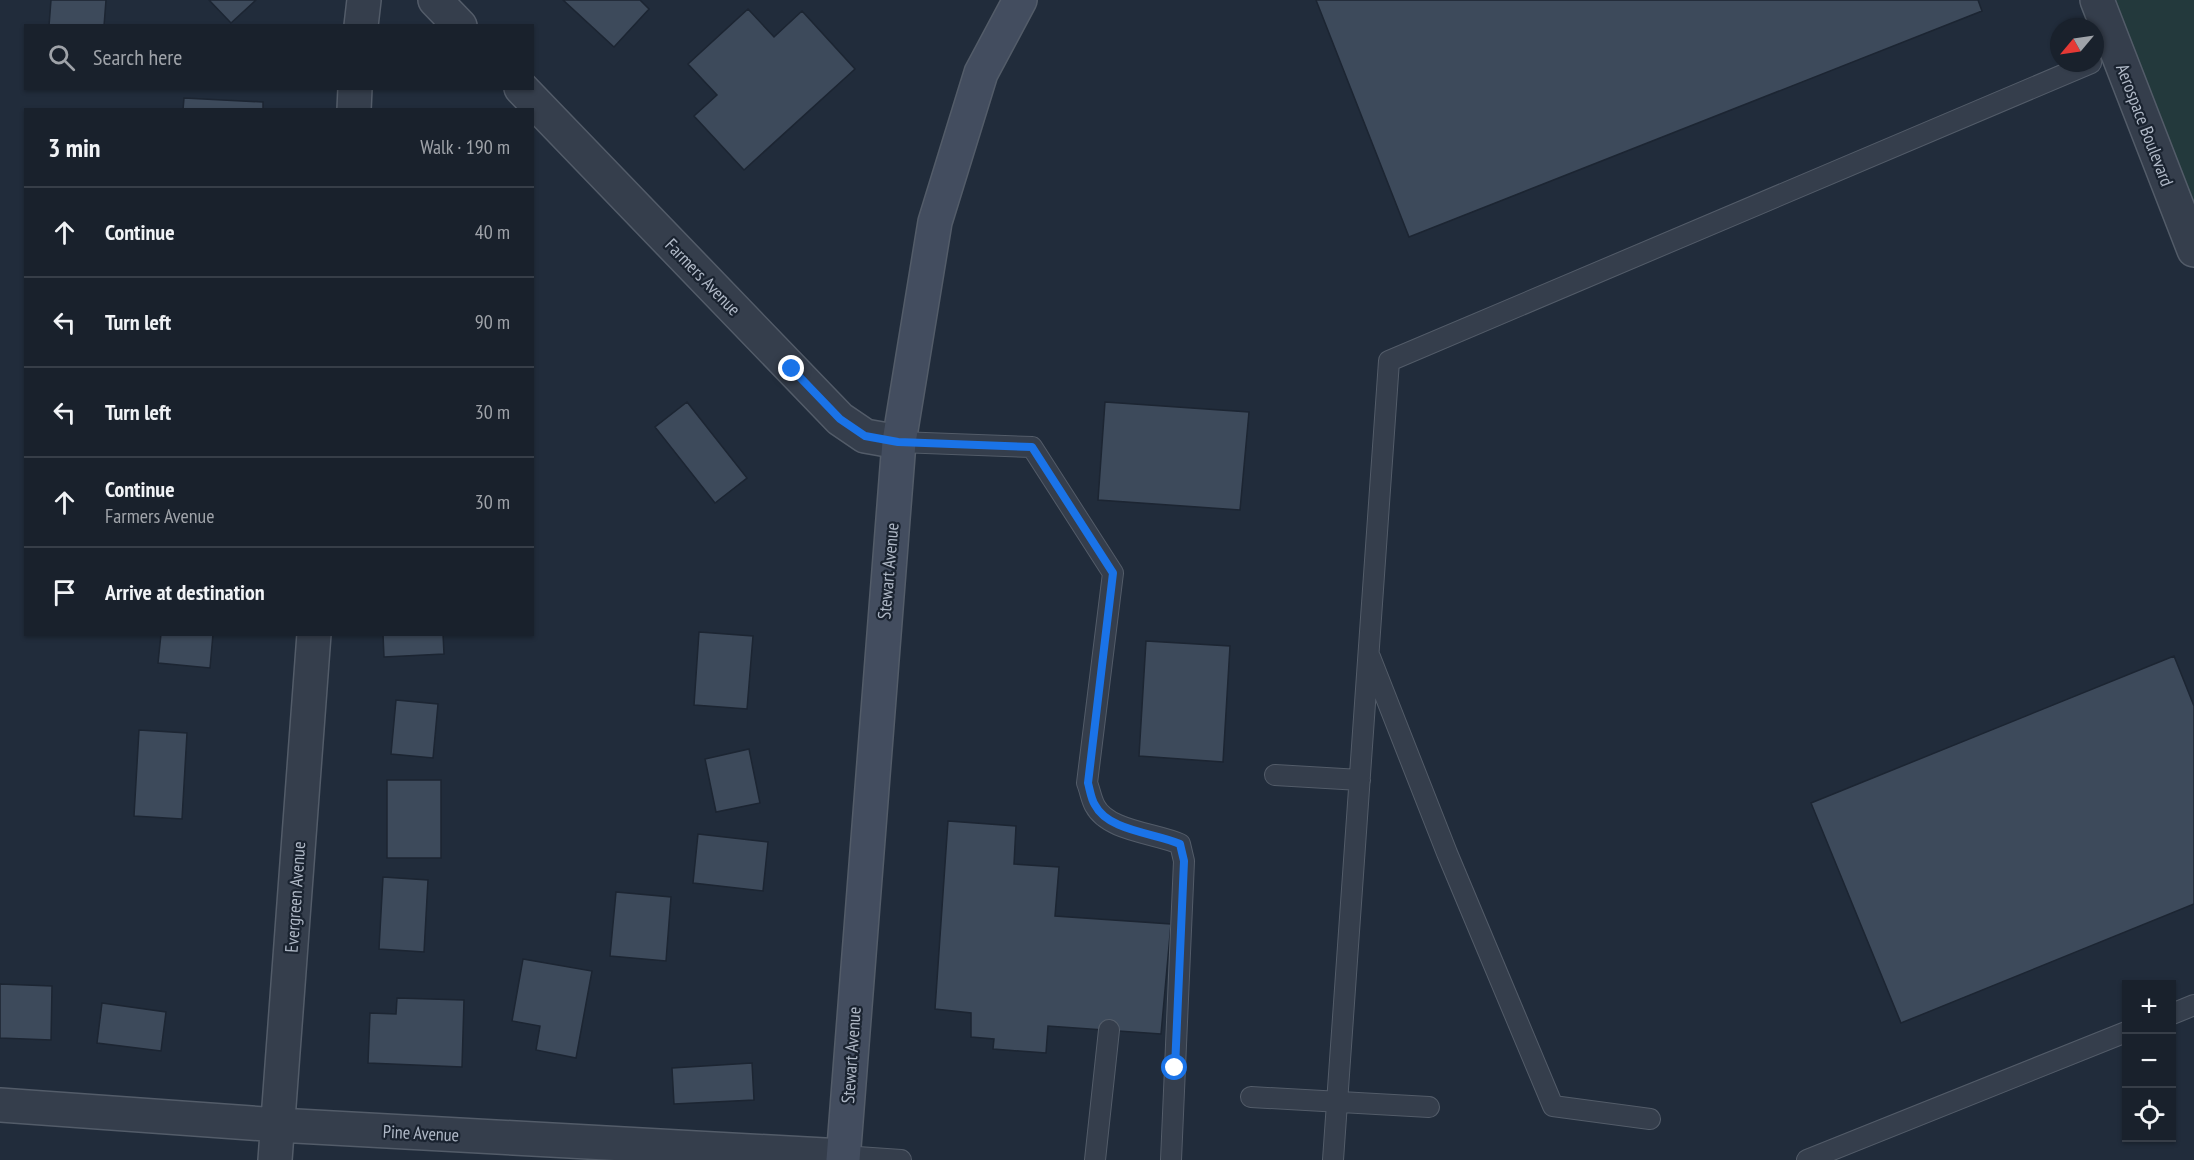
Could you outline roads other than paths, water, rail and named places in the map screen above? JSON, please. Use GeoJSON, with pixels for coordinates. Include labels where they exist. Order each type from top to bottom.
{"type":"FeatureCollection","features":[{"type":"Feature","properties":{"kind":"main road","name":"Stewart Avenue"},"geometry":{"type":"LineString","coordinates":[[843,1158],[898,442],[935,222],[981,73],[1020,0]]}},
{"type":"Feature","properties":{"kind":"street"},"geometry":{"type":"LineString","coordinates":[[361,24],[364,0]]}},
{"type":"Feature","properties":{"kind":"street"},"geometry":{"type":"LineString","coordinates":[[435,0],[458,24]]}},
{"type":"Feature","properties":{"kind":"street","name":"Aerospace Boulevard"},"geometry":{"type":"LineString","coordinates":[[2097,0],[2098,18]]}},
{"type":"Feature","properties":{"kind":"street","name":"Aerospace Boulevard"},"geometry":{"type":"LineString","coordinates":[[2104,65],[2194,250]]}},
{"type":"Feature","properties":{"kind":"street"},"geometry":{"type":"LineString","coordinates":[[354,108],[356,90]]}},
{"type":"Feature","properties":{"kind":"street","name":"Farmers Avenue"},"geometry":{"type":"LineString","coordinates":[[523,90],[840,419],[865,436],[898,442]]}},
{"type":"Feature","properties":{"kind":"street","name":"Evergreen Avenue"},"geometry":{"type":"LineString","coordinates":[[275,1160],[314,636]]}},
{"type":"Feature","properties":{"kind":"street","name":"Pine Avenue"},"geometry":{"type":"LineString","coordinates":[[0,1105],[278,1125],[843,1158]]}},
{"type":"Feature","properties":{"kind":"lane"},"geometry":{"type":"LineString","coordinates":[[1333,1160],[1389,361],[2070,72]]}},
{"type":"Feature","properties":{"kind":"lane"},"geometry":{"type":"LineString","coordinates":[[898,442],[1032,447],[1113,573],[1088,783],[1095,807],[1112,824],[1164,837],[1180,844],[1184,861],[1171,1160]]}},
{"type":"Feature","properties":{"kind":"lane"},"geometry":{"type":"LineString","coordinates":[[1368,652],[1447,853],[1553,1106],[1650,1119]]}},
{"type":"Feature","properties":{"kind":"lane"},"geometry":{"type":"LineString","coordinates":[[1275,775],[1360,780]]}},
{"type":"Feature","properties":{"kind":"lane"},"geometry":{"type":"LineString","coordinates":[[2176,1012],[2194,1005]]}},
{"type":"Feature","properties":{"kind":"lane"},"geometry":{"type":"LineString","coordinates":[[1095,1160],[1109,1030]]}},
{"type":"Feature","properties":{"kind":"lane"},"geometry":{"type":"LineString","coordinates":[[1807,1160],[2122,1034]]}},
{"type":"Feature","properties":{"kind":"lane"},"geometry":{"type":"LineString","coordinates":[[1251,1096],[1429,1107]]}},
{"type":"Feature","properties":{"kind":"lane"},"geometry":{"type":"LineString","coordinates":[[843,1158],[901,1160]]}}]}
